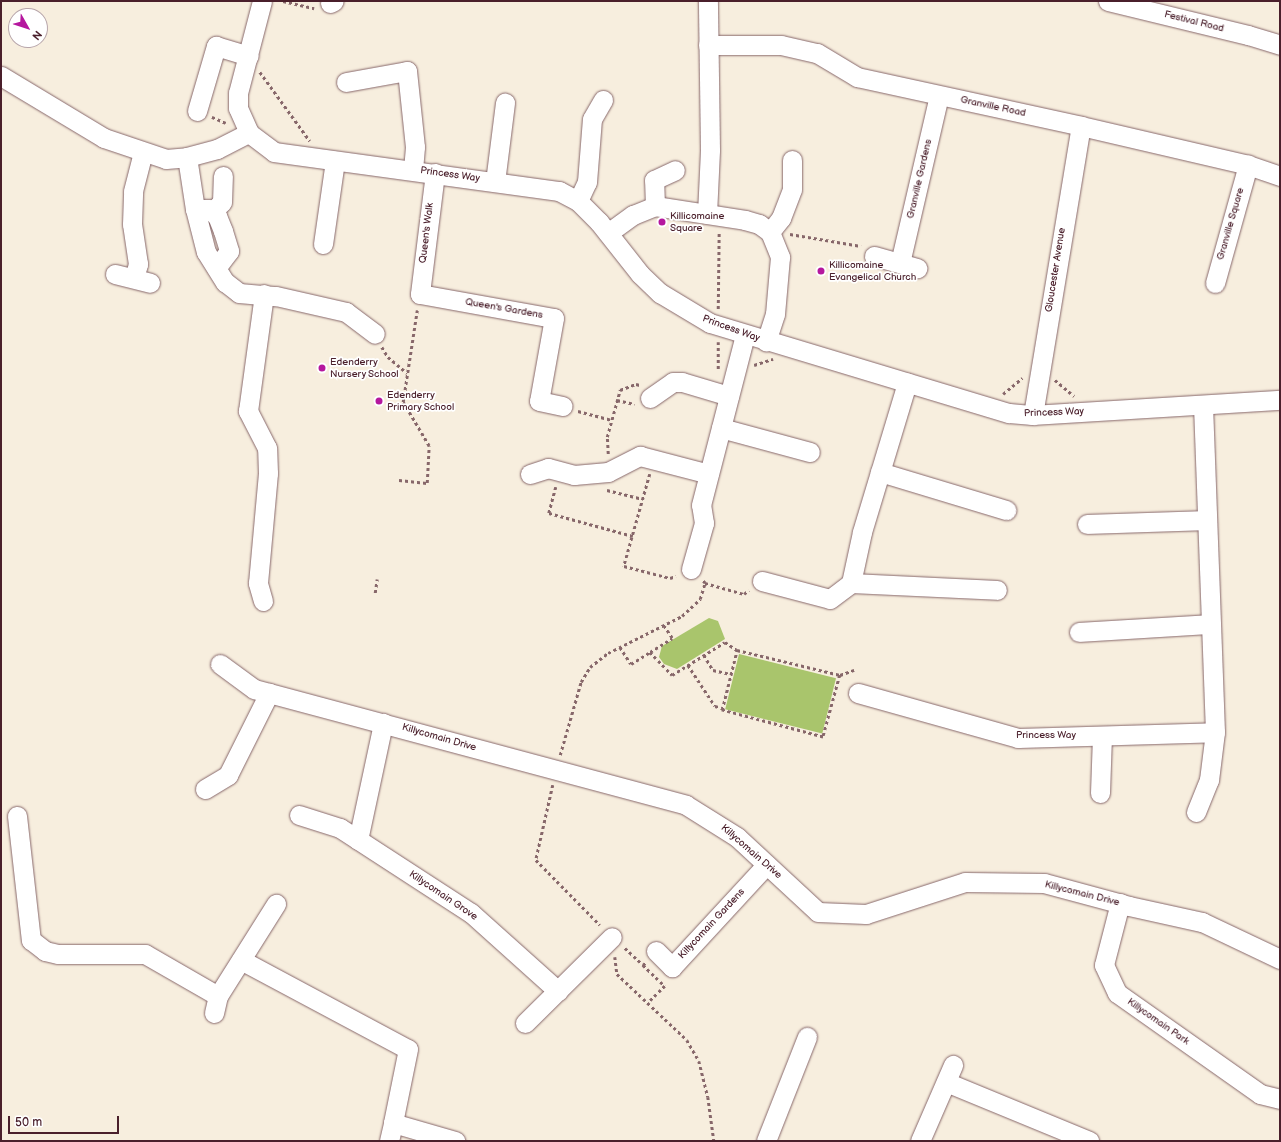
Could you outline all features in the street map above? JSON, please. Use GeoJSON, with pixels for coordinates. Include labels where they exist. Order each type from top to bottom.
{"type":"FeatureCollection","features":[{"type":"Feature","properties":{"kind":"street","name":"Princess Way"},"geometry":{"type":"LineString","coordinates":[[262,1],[238,92],[238,108],[249,133],[274,152],[559,191],[578,201],[608,233],[640,274],[660,293],[680,307],[718,326],[766,342],[988,408],[1033,415],[1280,400]]}},
{"type":"Feature","properties":{"kind":"street"},"geometry":{"type":"LineString","coordinates":[[708,1],[710,150],[713,215]]}},
{"type":"Feature","properties":{"kind":"street","name":"Festival Road"},"geometry":{"type":"LineString","coordinates":[[1108,1],[1248,35],[1280,46]]}},
{"type":"Feature","properties":{"kind":"street","name":"Granville Road"},"geometry":{"type":"LineString","coordinates":[[708,45],[789,47],[818,53],[857,76],[939,96],[1081,126],[1248,165],[1280,176]]}},
{"type":"Feature","properties":{"kind":"street"},"geometry":{"type":"LineString","coordinates":[[197,111],[216,46],[246,61]]}},
{"type":"Feature","properties":{"kind":"street"},"geometry":{"type":"LineString","coordinates":[[346,82],[407,72],[415,147],[413,170]]}},
{"type":"Feature","properties":{"kind":"street"},"geometry":{"type":"LineString","coordinates":[[1,76],[104,138],[166,159],[187,157],[217,150],[249,133]]}},
{"type":"Feature","properties":{"kind":"street","name":"Granville Gardens"},"geometry":{"type":"LineString","coordinates":[[874,256],[908,265],[939,96]]}},
{"type":"Feature","properties":{"kind":"street"},"geometry":{"type":"LineString","coordinates":[[578,201],[587,182],[592,119],[603,100]]}},
{"type":"Feature","properties":{"kind":"street"},"geometry":{"type":"LineString","coordinates":[[495,182],[505,103]]}},
{"type":"Feature","properties":{"kind":"street","name":"Gloucester Avenue"},"geometry":{"type":"LineString","coordinates":[[1033,415],[1081,126]]}},
{"type":"Feature","properties":{"kind":"street"},"geometry":{"type":"LineString","coordinates":[[115,274],[142,281],[132,224],[133,191],[143,152]]}},
{"type":"Feature","properties":{"kind":"street"},"geometry":{"type":"LineString","coordinates":[[187,157],[204,211],[206,252],[225,282],[239,293],[264,294],[346,312],[375,334]]}},
{"type":"Feature","properties":{"kind":"street"},"geometry":{"type":"LineString","coordinates":[[773,238],[792,189],[792,160]]}},
{"type":"Feature","properties":{"kind":"street"},"geometry":{"type":"LineString","coordinates":[[323,244],[335,161]]}},
{"type":"Feature","properties":{"kind":"street","name":"Granville Square"},"geometry":{"type":"LineString","coordinates":[[1215,283],[1248,165]]}},
{"type":"Feature","properties":{"kind":"street"},"geometry":{"type":"LineString","coordinates":[[655,206],[654,180],[675,170]]}},
{"type":"Feature","properties":{"kind":"street","name":"Queen's Walk"},"geometry":{"type":"LineString","coordinates":[[420,294],[435,173]]}},
{"type":"Feature","properties":{"kind":"street"},"geometry":{"type":"LineString","coordinates":[[204,211],[222,202],[223,176]]}},
{"type":"Feature","properties":{"kind":"street"},"geometry":{"type":"LineString","coordinates":[[608,233],[633,215],[655,206],[759,224],[773,238],[780,257],[775,314],[766,342]]}},
{"type":"Feature","properties":{"kind":"street"},"geometry":{"type":"LineString","coordinates":[[263,601],[258,583],[268,473],[267,448],[248,411],[264,294]]}},
{"type":"Feature","properties":{"kind":"street","name":"Queen's Gardens"},"geometry":{"type":"LineString","coordinates":[[420,294],[554,318],[539,401],[562,406]]}},
{"type":"Feature","properties":{"kind":"street"},"geometry":{"type":"LineString","coordinates":[[691,569],[704,523],[701,505],[721,428],[723,394],[745,335]]}},
{"type":"Feature","properties":{"kind":"street"},"geometry":{"type":"LineString","coordinates":[[655,394],[673,382],[723,394]]}},
{"type":"Feature","properties":{"kind":"street"},"geometry":{"type":"LineString","coordinates":[[851,583],[862,532],[907,383]]}},
{"type":"Feature","properties":{"kind":"street"},"geometry":{"type":"LineString","coordinates":[[1196,812],[1209,780],[1215,732],[1203,405]]}},
{"type":"Feature","properties":{"kind":"street"},"geometry":{"type":"LineString","coordinates":[[721,428],[810,452]]}},
{"type":"Feature","properties":{"kind":"street"},"geometry":{"type":"LineString","coordinates":[[530,474],[548,468],[574,475],[608,472],[640,456],[709,474]]}},
{"type":"Feature","properties":{"kind":"street"},"geometry":{"type":"LineString","coordinates":[[880,472],[1006,510]]}},
{"type":"Feature","properties":{"kind":"street"},"geometry":{"type":"LineString","coordinates":[[1087,524],[1207,520]]}},
{"type":"Feature","properties":{"kind":"street"},"geometry":{"type":"LineString","coordinates":[[762,581],[830,599],[851,583],[997,590]]}},
{"type":"Feature","properties":{"kind":"street"},"geometry":{"type":"LineString","coordinates":[[1079,632],[1211,624]]}},
{"type":"Feature","properties":{"kind":"street","name":"Killycomain Drive"},"geometry":{"type":"LineString","coordinates":[[220,664],[254,689],[686,805],[732,833],[818,912],[866,914],[965,882],[1044,883],[1120,903],[1202,922],[1280,959]]}},
{"type":"Feature","properties":{"kind":"street"},"geometry":{"type":"LineString","coordinates":[[205,789],[228,775],[269,693]]}},
{"type":"Feature","properties":{"kind":"street","name":"Princess Way"},"geometry":{"type":"LineString","coordinates":[[858,693],[1018,738],[1215,732]]}},
{"type":"Feature","properties":{"kind":"street"},"geometry":{"type":"LineString","coordinates":[[358,840],[383,723]]}},
{"type":"Feature","properties":{"kind":"street"},"geometry":{"type":"LineString","coordinates":[[1100,793],[1102,736]]}},
{"type":"Feature","properties":{"kind":"street","name":"Killycomain Grove"},"geometry":{"type":"LineString","coordinates":[[299,815],[340,828],[471,913],[558,991]]}},
{"type":"Feature","properties":{"kind":"street"},"geometry":{"type":"LineString","coordinates":[[17,816],[31,940],[45,951],[58,954],[145,954],[216,1005],[241,960],[276,904]]}},
{"type":"Feature","properties":{"kind":"street","name":"Killycomain Gardens"},"geometry":{"type":"LineString","coordinates":[[650,958],[672,967],[766,865]]}},
{"type":"Feature","properties":{"kind":"street","name":"Killycomain Park"},"geometry":{"type":"LineString","coordinates":[[1120,903],[1104,965],[1117,993],[1260,1094],[1280,1099]]}},
{"type":"Feature","properties":{"kind":"street"},"geometry":{"type":"LineString","coordinates":[[525,1023],[612,937]]}},
{"type":"Feature","properties":{"kind":"street"},"geometry":{"type":"LineString","coordinates":[[241,960],[408,1049],[389,1141]]}},
{"type":"Feature","properties":{"kind":"street"},"geometry":{"type":"LineString","coordinates":[[766,1141],[807,1037]]}},
{"type":"Feature","properties":{"kind":"street"},"geometry":{"type":"LineString","coordinates":[[920,1141],[949,1074],[1089,1141]]}},
{"type":"Feature","properties":{"kind":"street"},"geometry":{"type":"LineString","coordinates":[[393,1123],[455,1141]]}},
{"type":"Feature","properties":{"kind":"path"},"geometry":{"type":"LineString","coordinates":[[283,1],[305,7],[324,9],[332,2]]}},
{"type":"Feature","properties":{"kind":"path"},"geometry":{"type":"LineString","coordinates":[[246,61],[259,72],[312,144],[315,158]]}},
{"type":"Feature","properties":{"kind":"path"},"geometry":{"type":"LineString","coordinates":[[197,111],[249,133]]}},
{"type":"Feature","properties":{"kind":"path"},"geometry":{"type":"LineString","coordinates":[[713,215],[723,394]]}},
{"type":"Feature","properties":{"kind":"path"},"geometry":{"type":"LineString","coordinates":[[773,238],[789,234],[840,244],[846,242],[868,248],[874,256]]}},
{"type":"Feature","properties":{"kind":"path"},"geometry":{"type":"LineString","coordinates":[[399,480],[426,483],[427,476],[429,446],[403,402],[420,294]]}},
{"type":"Feature","properties":{"kind":"path"},"geometry":{"type":"LineString","coordinates":[[375,334],[388,357],[407,373]]}},
{"type":"Feature","properties":{"kind":"path"},"geometry":{"type":"LineString","coordinates":[[988,408],[1028,373],[1040,369],[1079,399],[1087,411]]}},
{"type":"Feature","properties":{"kind":"path"},"geometry":{"type":"LineString","coordinates":[[608,472],[607,437],[620,390],[636,384],[655,394]]}},
{"type":"Feature","properties":{"kind":"path"},"geometry":{"type":"LineString","coordinates":[[562,406],[612,420]]}},
{"type":"Feature","properties":{"kind":"path"},"geometry":{"type":"LineString","coordinates":[[654,460],[624,566],[670,578],[691,569],[704,583],[744,594],[762,581]]}},
{"type":"Feature","properties":{"kind":"path"},"geometry":{"type":"LineString","coordinates":[[560,472],[549,513],[633,536]]}},
{"type":"Feature","properties":{"kind":"path"},"geometry":{"type":"LineString","coordinates":[[376,593],[377,580]]}},
{"type":"Feature","properties":{"kind":"path"},"geometry":{"type":"LineString","coordinates":[[648,1003],[665,986],[650,958],[612,937],[536,860],[556,771],[581,682],[590,667],[620,647],[664,626],[691,608],[700,599],[704,583]]}},
{"type":"Feature","properties":{"kind":"path"},"geometry":{"type":"LineString","coordinates":[[620,647],[631,664],[672,638],[664,626]]}},
{"type":"Feature","properties":{"kind":"path"},"geometry":{"type":"LineString","coordinates":[[650,652],[672,675],[725,642],[737,650],[840,675],[854,670]]}},
{"type":"Feature","properties":{"kind":"path"},"geometry":{"type":"LineString","coordinates":[[722,708],[737,650]]}},
{"type":"Feature","properties":{"kind":"path"},"geometry":{"type":"LineString","coordinates":[[704,656],[713,670],[731,674]]}},
{"type":"Feature","properties":{"kind":"path"},"geometry":{"type":"LineString","coordinates":[[688,665],[715,706],[722,708],[722,710],[823,737],[840,675]]}},
{"type":"Feature","properties":{"kind":"path"},"geometry":{"type":"LineString","coordinates":[[612,937],[617,974],[688,1040],[700,1061],[714,1141]]}},
{"type":"Feature","properties":{"kind":"green space"},"geometry":{"type":"Polygon","coordinates":[[[709,618],[718,621],[725,639],[677,669],[664,664],[659,657],[662,646],[709,618]]]}},
{"type":"Feature","properties":{"kind":"green space"},"geometry":{"type":"Polygon","coordinates":[[[739,654],[836,678],[822,733],[725,709],[739,654]]]}},
{"type":"Feature","properties":{"kind":"place","name":"Killicomaine Square"},"geometry":{"type":"Point","coordinates":[662,222]}},
{"type":"Feature","properties":{"kind":"place","name":"Killicomaine Evangelical Church"},"geometry":{"type":"Point","coordinates":[821,271]}},
{"type":"Feature","properties":{"kind":"place","name":"Edenderry Nursery School"},"geometry":{"type":"Point","coordinates":[322,368]}},
{"type":"Feature","properties":{"kind":"place","name":"Edenderry Primary School"},"geometry":{"type":"Point","coordinates":[379,401]}}]}
